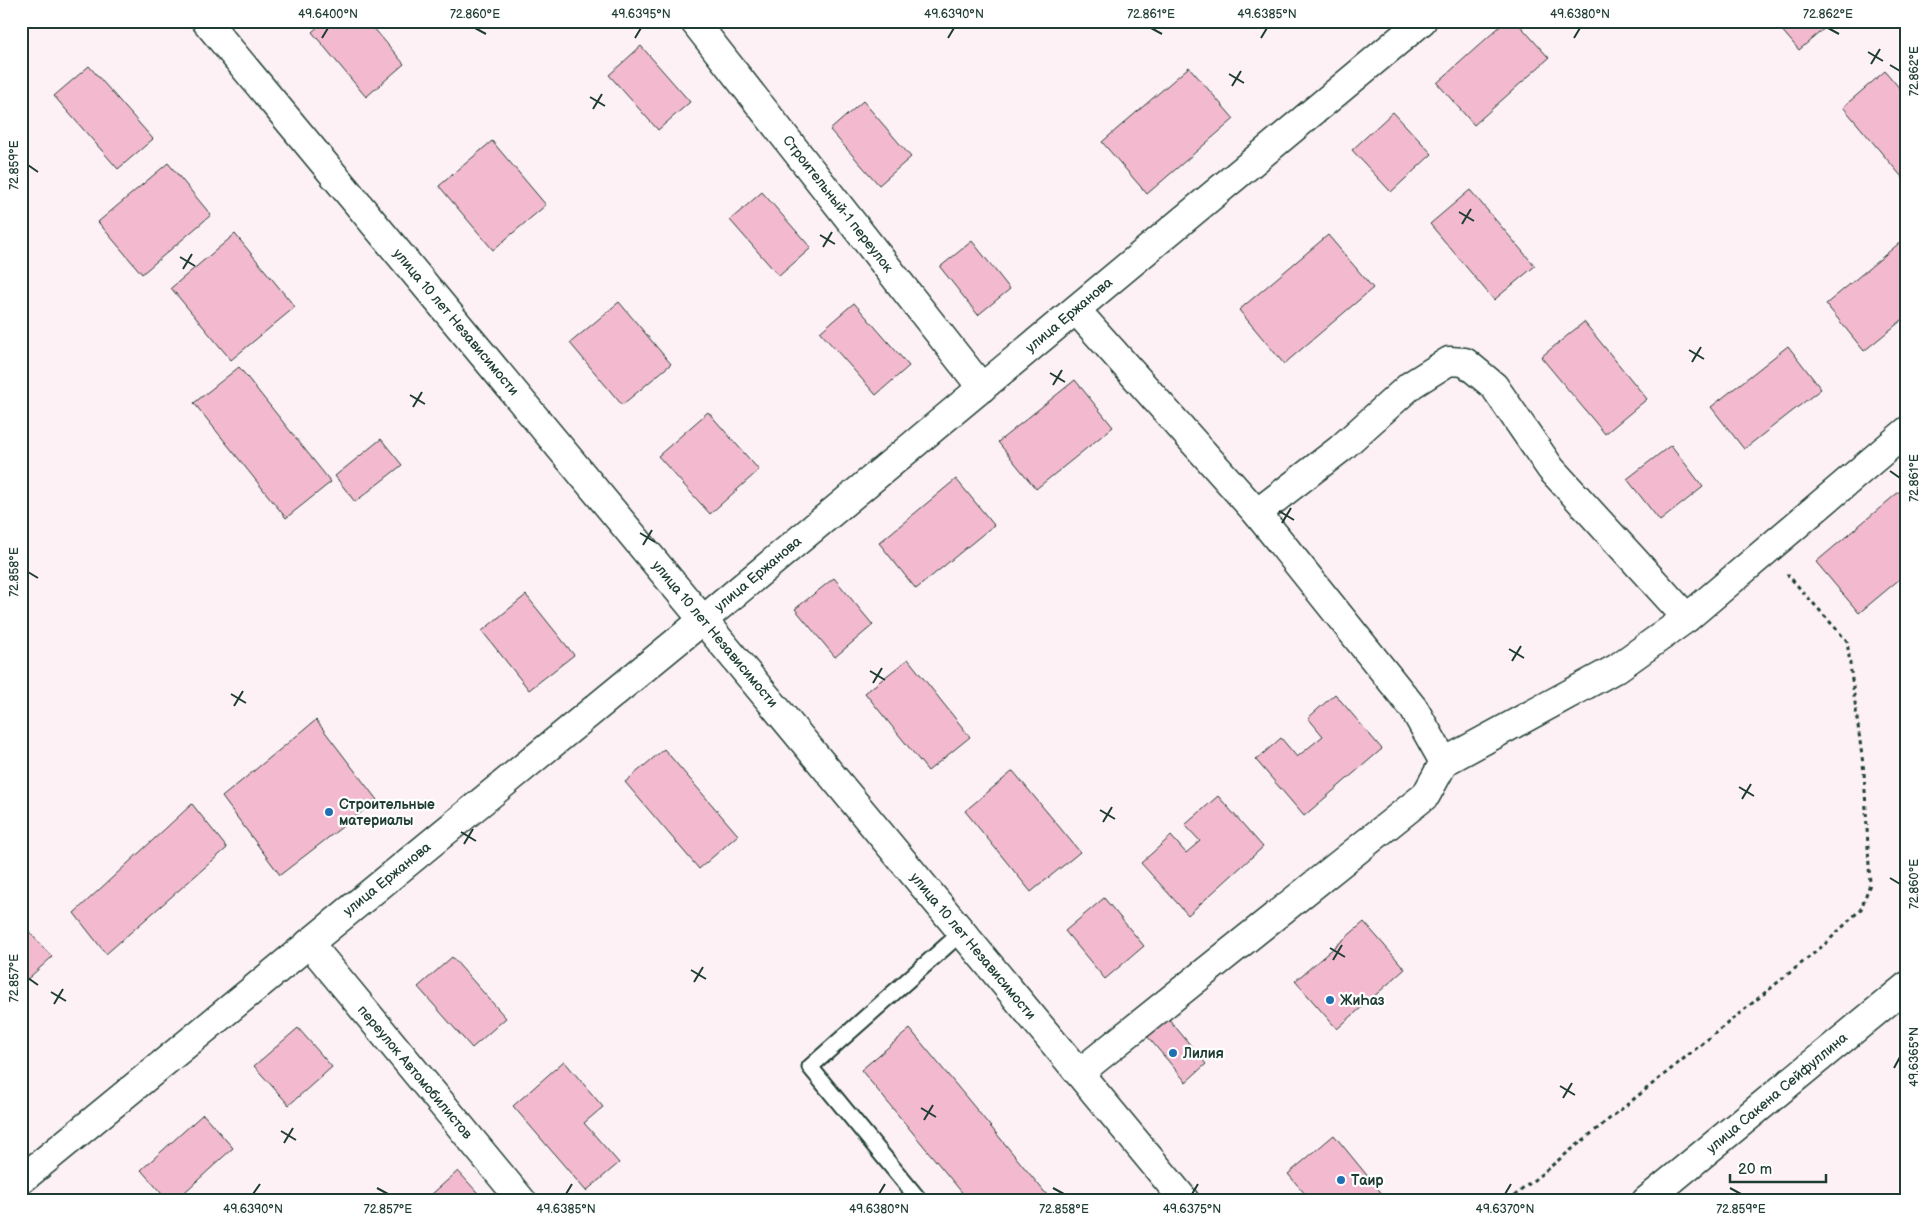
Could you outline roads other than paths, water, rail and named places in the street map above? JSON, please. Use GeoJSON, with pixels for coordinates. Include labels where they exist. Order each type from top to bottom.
{"type":"FeatureCollection","features":[{"type":"Feature","properties":{"kind":"street","name":"улица 10 лет Независимости"},"geometry":{"type":"LineString","coordinates":[[206,21],[1185,1201]]}},
{"type":"Feature","properties":{"kind":"street","name":"Строительный-1 переулок"},"geometry":{"type":"LineString","coordinates":[[694,21],[982,388]]}},
{"type":"Feature","properties":{"kind":"street","name":"улица Ержанова"},"geometry":{"type":"LineString","coordinates":[[21,1180],[703,620],[1422,21]]}},
{"type":"Feature","properties":{"kind":"street"},"geometry":{"type":"LineString","coordinates":[[1076,310],[1257,513],[1414,709],[1444,762]]}},
{"type":"Feature","properties":{"kind":"street"},"geometry":{"type":"LineString","coordinates":[[1257,513],[1340,449],[1411,384],[1449,361],[1465,362],[1494,386],[1550,468],[1687,618]]}},
{"type":"Feature","properties":{"kind":"street"},"geometry":{"type":"LineString","coordinates":[[1079,1073],[1426,795],[1444,762],[1617,668],[1687,618],[1907,431]]}},
{"type":"Feature","properties":{"kind":"street","name":"переулок Автомобилистов"},"geometry":{"type":"LineString","coordinates":[[309,944],[522,1201]]}},
{"type":"Feature","properties":{"kind":"street","name":"улица Сакена Сейфуллина"},"geometry":{"type":"LineString","coordinates":[[1646,1201],[1907,986]]}},
{"type":"Feature","properties":{"kind":"lane"},"geometry":{"type":"LineString","coordinates":[[920,1201],[810,1067],[962,932]]}},
{"type":"Feature","properties":{"kind":"place","name":"Строительные материалы"},"geometry":{"type":"Point","coordinates":[329,812]}},
{"type":"Feature","properties":{"kind":"place","name":"ЖиҺаз"},"geometry":{"type":"Point","coordinates":[1330,1000]}},
{"type":"Feature","properties":{"kind":"place","name":"Лилия"},"geometry":{"type":"Point","coordinates":[1173,1053]}},
{"type":"Feature","properties":{"kind":"place","name":"Таир"},"geometry":{"type":"Point","coordinates":[1341,1180]}}]}
